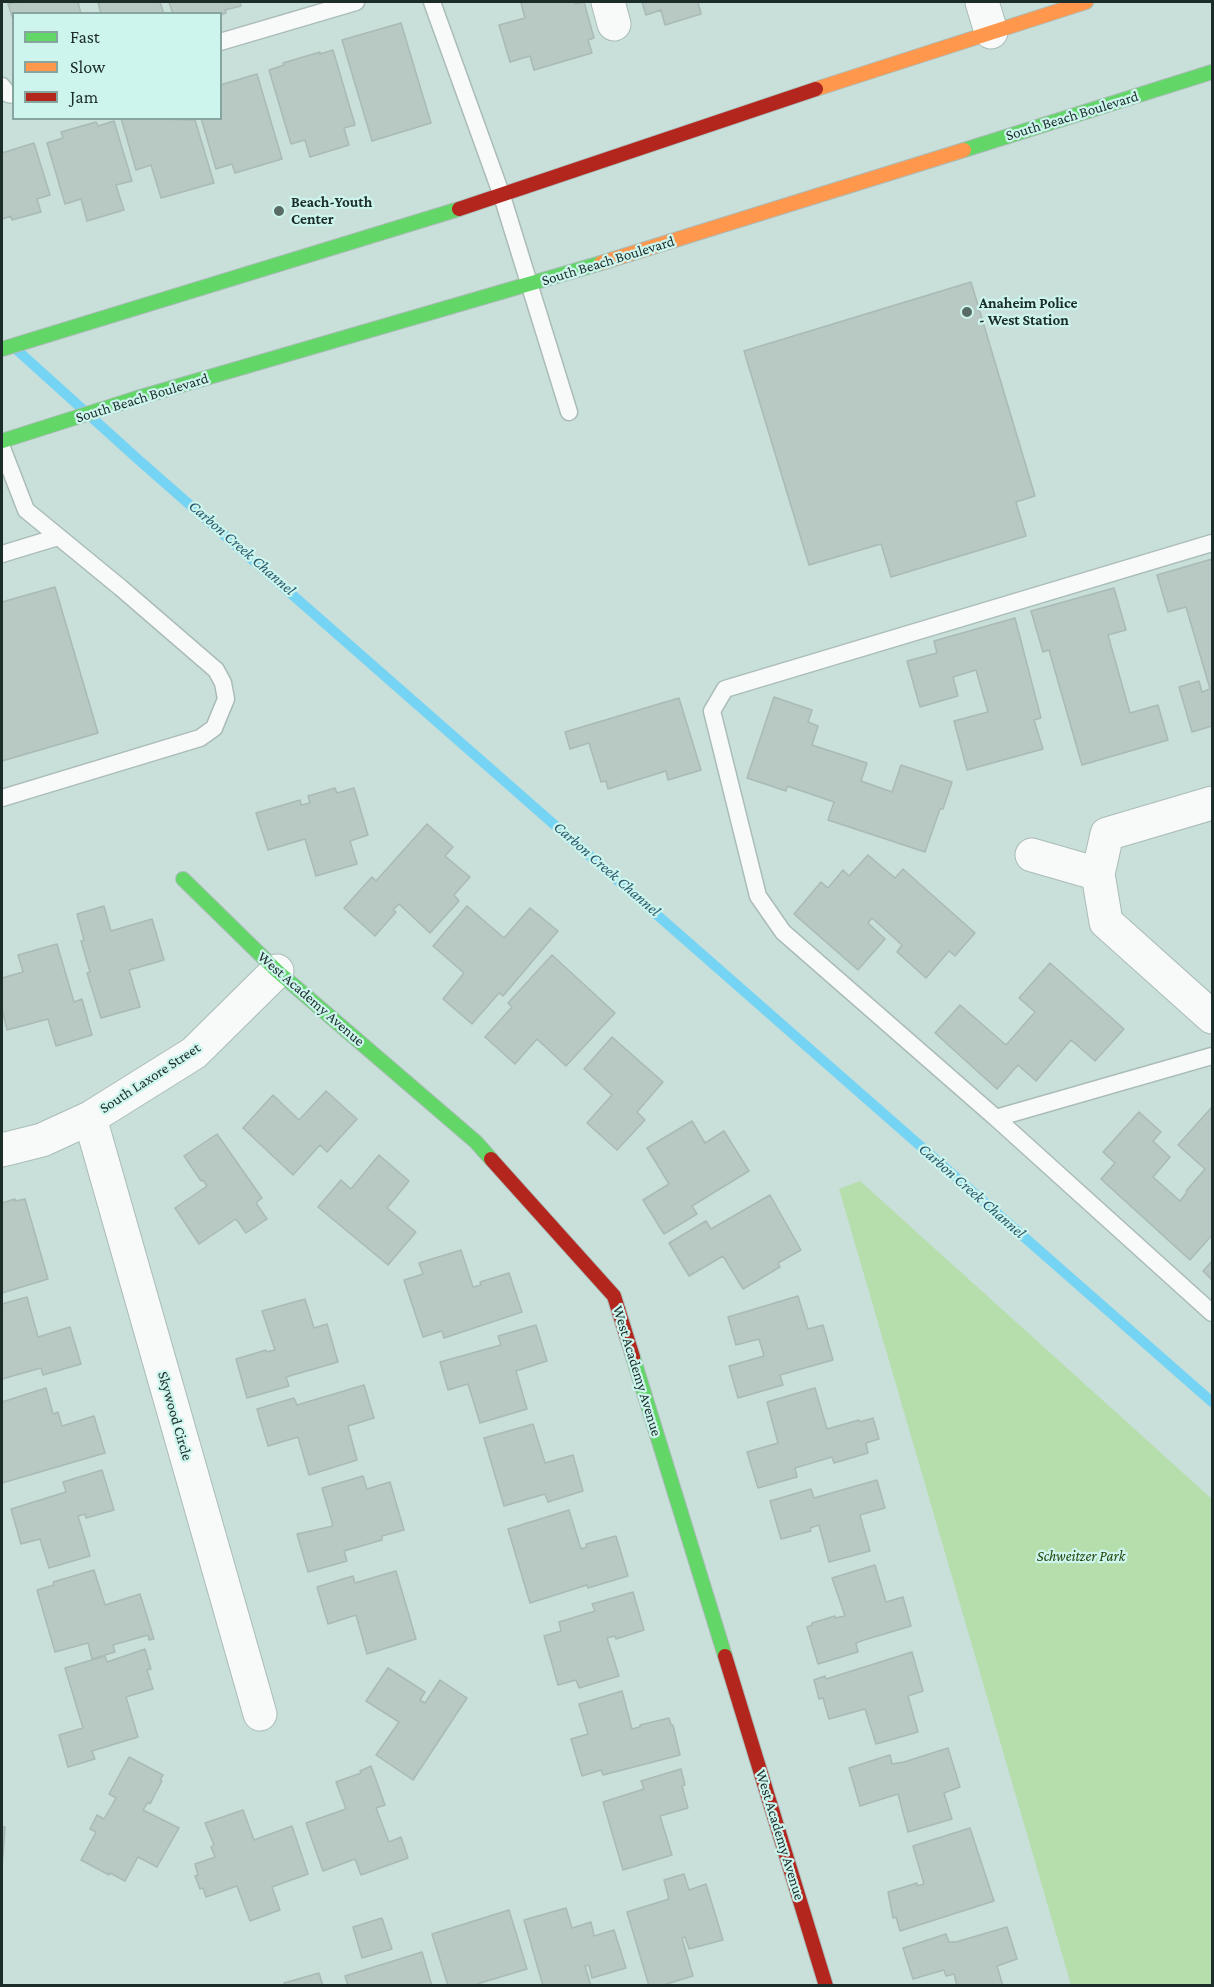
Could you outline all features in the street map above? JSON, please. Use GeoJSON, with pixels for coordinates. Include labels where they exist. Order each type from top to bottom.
{"type":"FeatureCollection","features":[{"type":"Feature","properties":{"kind":"main road"},"geometry":{"type":"LineString","coordinates":[[2,349],[502,196],[987,16],[1086,2]]}},
{"type":"Feature","properties":{"kind":"main road","name":"South Beach Boulevard"},"geometry":{"type":"LineString","coordinates":[[2,441],[137,398],[530,285],[1212,72]]}},
{"type":"Feature","properties":{"kind":"main road","name":"West Academy Avenue"},"geometry":{"type":"LineString","coordinates":[[183,879],[277,972],[476,1142],[614,1296],[826,1986]]}},
{"type":"Feature","properties":{"kind":"street"},"geometry":{"type":"LineString","coordinates":[[1212,803],[1107,834],[1098,874],[1106,922],[1212,1017]]}},
{"type":"Feature","properties":{"kind":"street"},"geometry":{"type":"LineString","coordinates":[[1032,855],[1098,874]]}},
{"type":"Feature","properties":{"kind":"street","name":"South Laxore Street"},"geometry":{"type":"LineString","coordinates":[[2,1150],[42,1140],[90,1118],[194,1053],[277,972]]}},
{"type":"Feature","properties":{"kind":"street","name":"Skywood Circle"},"geometry":{"type":"LineString","coordinates":[[90,1118],[260,1714]]}},
{"type":"Feature","properties":{"kind":"lane"},"geometry":{"type":"LineString","coordinates":[[222,41],[356,2]]}},
{"type":"Feature","properties":{"kind":"lane"},"geometry":{"type":"LineString","coordinates":[[432,2],[502,196],[569,412]]}},
{"type":"Feature","properties":{"kind":"lane"},"geometry":{"type":"LineString","coordinates":[[2,448],[26,510],[216,670],[223,683],[226,699],[214,728],[200,738],[2,798]]}},
{"type":"Feature","properties":{"kind":"lane"},"geometry":{"type":"LineString","coordinates":[[2,554],[58,537]]}},
{"type":"Feature","properties":{"kind":"lane"},"geometry":{"type":"LineString","coordinates":[[1212,543],[725,689],[712,711],[758,896],[783,932],[996,1118],[1212,1313]]}},
{"type":"Feature","properties":{"kind":"lane"},"geometry":{"type":"LineString","coordinates":[[996,1118],[1212,1056]]}},
{"type":"Feature","properties":{"kind":"green space","name":"Schweitzer Park"},"geometry":{"type":"Polygon","coordinates":[[[860,1181],[1212,1499],[1212,1985],[1071,1985],[839,1189],[860,1181]]]}},
{"type":"Feature","properties":{"kind":"building"},"geometry":{"type":"Polygon","coordinates":[[[78,2],[80,12],[12,12],[12,16],[8,4],[78,2]]]}},
{"type":"Feature","properties":{"kind":"building"},"geometry":{"type":"Polygon","coordinates":[[[98,2],[160,2],[163,12],[100,12],[98,2]]]}},
{"type":"Feature","properties":{"kind":"building"},"geometry":{"type":"Polygon","coordinates":[[[169,2],[240,2],[241,6],[225,10],[226,13],[222,14],[222,12],[172,12],[169,2]]]}},
{"type":"Feature","properties":{"kind":"building"},"geometry":{"type":"Polygon","coordinates":[[[575,2],[575,4],[584,2],[594,38],[588,40],[592,53],[534,70],[530,56],[510,62],[499,25],[525,18],[521,3],[575,2]]]}},
{"type":"Feature","properties":{"kind":"building"},"geometry":{"type":"Polygon","coordinates":[[[642,2],[698,2],[701,14],[665,25],[661,10],[646,15],[642,2]]]}},
{"type":"Feature","properties":{"kind":"building"},"geometry":{"type":"Polygon","coordinates":[[[401,23],[431,123],[372,141],[342,40],[401,23]]]}},
{"type":"Feature","properties":{"kind":"building"},"geometry":{"type":"Polygon","coordinates":[[[333,50],[355,125],[344,128],[349,145],[310,157],[305,140],[291,144],[269,70],[284,65],[283,63],[333,50]]]}},
{"type":"Feature","properties":{"kind":"building"},"geometry":{"type":"Polygon","coordinates":[[[257,74],[282,159],[235,173],[232,164],[216,169],[202,120],[222,120],[222,84],[257,74]]]}},
{"type":"Feature","properties":{"kind":"building"},"geometry":{"type":"Polygon","coordinates":[[[122,120],[195,120],[214,183],[161,198],[151,165],[136,170],[122,120]]]}},
{"type":"Feature","properties":{"kind":"building"},"geometry":{"type":"Polygon","coordinates":[[[114,121],[132,181],[116,185],[124,210],[87,221],[81,199],[65,204],[47,143],[63,138],[61,132],[96,122],[98,126],[114,121]]]}},
{"type":"Feature","properties":{"kind":"building"},"geometry":{"type":"Polygon","coordinates":[[[34,143],[50,195],[37,199],[41,212],[12,220],[11,216],[2,219],[2,153],[34,143]]]}},
{"type":"Feature","properties":{"kind":"building"},"geometry":{"type":"Polygon","coordinates":[[[971,282],[1035,496],[1016,502],[1026,536],[891,577],[881,544],[809,565],[744,351],[971,282]]]}},
{"type":"Feature","properties":{"kind":"building"},"geometry":{"type":"Polygon","coordinates":[[[1212,559],[1212,726],[1192,732],[1179,687],[1199,681],[1202,692],[1210,689],[1186,607],[1168,612],[1157,575],[1212,559]]]}},
{"type":"Feature","properties":{"kind":"building"},"geometry":{"type":"Polygon","coordinates":[[[55,587],[98,733],[2,761],[2,602],[55,587]]]}},
{"type":"Feature","properties":{"kind":"building"},"geometry":{"type":"Polygon","coordinates":[[[1114,588],[1126,630],[1108,635],[1130,713],[1158,705],[1168,740],[1082,765],[1049,650],[1043,652],[1031,611],[1114,588]]]}},
{"type":"Feature","properties":{"kind":"building"},"geometry":{"type":"Polygon","coordinates":[[[1015,618],[1041,718],[1034,720],[1043,749],[967,770],[954,721],[988,712],[976,670],[953,677],[958,696],[920,707],[907,661],[937,653],[934,641],[1015,618]]]}},
{"type":"Feature","properties":{"kind":"building"},"geometry":{"type":"Polygon","coordinates":[[[774,697],[812,710],[808,722],[818,726],[812,745],[867,763],[861,781],[892,792],[901,765],[952,782],[925,852],[828,820],[834,802],[787,786],[786,791],[747,778],[774,697]]]}},
{"type":"Feature","properties":{"kind":"building"},"geometry":{"type":"Polygon","coordinates":[[[679,698],[701,770],[668,780],[666,771],[608,789],[606,781],[601,782],[589,743],[570,749],[565,732],[679,698]]]}},
{"type":"Feature","properties":{"kind":"building"},"geometry":{"type":"Polygon","coordinates":[[[335,788],[337,793],[354,788],[368,835],[350,841],[357,864],[316,876],[305,839],[268,850],[256,813],[300,800],[301,805],[310,803],[308,796],[335,788]]]}},
{"type":"Feature","properties":{"kind":"building"},"geometry":{"type":"Polygon","coordinates":[[[427,824],[453,847],[445,856],[470,877],[454,895],[459,901],[430,933],[399,904],[393,910],[396,912],[375,936],[344,908],[372,877],[376,881],[427,824]]]}},
{"type":"Feature","properties":{"kind":"building"},"geometry":{"type":"Polygon","coordinates":[[[868,855],[895,878],[903,869],[975,933],[955,956],[949,951],[926,978],[897,952],[902,945],[872,918],[868,923],[885,939],[858,970],[794,914],[821,882],[828,888],[843,870],[849,876],[868,855]]]}},
{"type":"Feature","properties":{"kind":"building"},"geometry":{"type":"Polygon","coordinates":[[[104,906],[111,931],[152,919],[164,960],[129,970],[140,1007],[101,1018],[87,973],[90,972],[81,941],[84,940],[77,914],[104,906]]]}},
{"type":"Feature","properties":{"kind":"building"},"geometry":{"type":"Polygon","coordinates":[[[467,906],[504,938],[530,908],[558,931],[503,996],[499,993],[472,1024],[443,999],[464,973],[433,946],[467,906]]]}},
{"type":"Feature","properties":{"kind":"building"},"geometry":{"type":"Polygon","coordinates":[[[57,944],[74,1002],[82,999],[92,1035],[56,1046],[48,1019],[7,1030],[2,1009],[2,978],[23,972],[18,955],[57,944]]]}},
{"type":"Feature","properties":{"kind":"building"},"geometry":{"type":"Polygon","coordinates":[[[552,955],[615,1013],[566,1066],[537,1039],[515,1064],[485,1037],[512,1007],[508,1003],[552,955]]]}},
{"type":"Feature","properties":{"kind":"building"},"geometry":{"type":"Polygon","coordinates":[[[1050,963],[1124,1029],[1095,1061],[1071,1040],[1036,1081],[1018,1065],[997,1089],[935,1033],[960,1005],[1006,1045],[1035,1012],[1019,998],[1050,963]]]}},
{"type":"Feature","properties":{"kind":"building"},"geometry":{"type":"Polygon","coordinates":[[[612,1037],[663,1082],[637,1112],[645,1120],[617,1150],[587,1123],[612,1095],[584,1069],[612,1037]]]}},
{"type":"Feature","properties":{"kind":"building"},"geometry":{"type":"Polygon","coordinates":[[[326,1091],[357,1119],[327,1152],[320,1145],[293,1175],[243,1128],[273,1095],[299,1120],[326,1091]]]}},
{"type":"Feature","properties":{"kind":"building"},"geometry":{"type":"Polygon","coordinates":[[[1212,1107],[1212,1235],[1190,1260],[1101,1179],[1115,1163],[1103,1152],[1139,1112],[1161,1132],[1153,1141],[1170,1157],[1153,1177],[1180,1201],[1205,1169],[1178,1145],[1212,1107]]]}},
{"type":"Feature","properties":{"kind":"building"},"geometry":{"type":"Polygon","coordinates":[[[692,1121],[705,1143],[724,1131],[749,1171],[692,1206],[697,1214],[664,1234],[643,1200],[669,1184],[647,1148],[692,1121]]]}},
{"type":"Feature","properties":{"kind":"building"},"geometry":{"type":"Polygon","coordinates":[[[217,1134],[262,1198],[256,1203],[267,1219],[246,1233],[236,1219],[199,1244],[175,1208],[207,1186],[184,1156],[217,1134]]]}},
{"type":"Feature","properties":{"kind":"building"},"geometry":{"type":"Polygon","coordinates":[[[379,1155],[409,1181],[387,1208],[416,1232],[388,1265],[318,1207],[341,1180],[351,1189],[379,1155]]]}},
{"type":"Feature","properties":{"kind":"building"},"geometry":{"type":"Polygon","coordinates":[[[770,1195],[801,1250],[778,1263],[780,1267],[743,1289],[723,1256],[689,1276],[669,1243],[706,1221],[711,1229],[770,1195]]]}},
{"type":"Feature","properties":{"kind":"building"},"geometry":{"type":"Polygon","coordinates":[[[15,1199],[15,1201],[25,1199],[48,1279],[2,1293],[2,1203],[15,1199]]]}},
{"type":"Feature","properties":{"kind":"building"},"geometry":{"type":"Polygon","coordinates":[[[461,1250],[473,1287],[481,1285],[480,1282],[509,1273],[522,1312],[444,1338],[442,1331],[423,1337],[404,1280],[423,1274],[419,1263],[461,1250]]]}},
{"type":"Feature","properties":{"kind":"building"},"geometry":{"type":"Polygon","coordinates":[[[1212,1261],[1212,1280],[1203,1271],[1212,1261]]]}},
{"type":"Feature","properties":{"kind":"building"},"geometry":{"type":"Polygon","coordinates":[[[798,1296],[808,1329],[823,1325],[833,1360],[780,1375],[783,1385],[738,1398],[729,1366],[764,1356],[759,1339],[736,1345],[728,1317],[798,1296]]]}},
{"type":"Feature","properties":{"kind":"building"},"geometry":{"type":"Polygon","coordinates":[[[27,1297],[38,1337],[70,1327],[81,1364],[43,1375],[41,1368],[2,1379],[2,1304],[27,1297]]]}},
{"type":"Feature","properties":{"kind":"building"},"geometry":{"type":"Polygon","coordinates":[[[305,1299],[314,1328],[327,1324],[338,1362],[286,1377],[289,1386],[247,1398],[236,1359],[266,1350],[266,1352],[275,1350],[262,1311],[305,1299]]]}},
{"type":"Feature","properties":{"kind":"building"},"geometry":{"type":"Polygon","coordinates":[[[536,1325],[547,1361],[516,1371],[527,1409],[480,1423],[468,1384],[448,1390],[440,1362],[501,1345],[498,1336],[536,1325]]]}},
{"type":"Feature","properties":{"kind":"building"},"geometry":{"type":"Polygon","coordinates":[[[364,1385],[374,1418],[348,1426],[357,1460],[309,1475],[298,1437],[268,1446],[257,1409],[294,1398],[297,1405],[364,1385]]]}},
{"type":"Feature","properties":{"kind":"building"},"geometry":{"type":"Polygon","coordinates":[[[46,1388],[53,1414],[58,1412],[62,1426],[94,1416],[105,1453],[2,1483],[2,1402],[46,1388]]]}},
{"type":"Feature","properties":{"kind":"building"},"geometry":{"type":"Polygon","coordinates":[[[815,1388],[827,1429],[873,1418],[879,1439],[866,1443],[868,1453],[834,1463],[832,1457],[795,1468],[797,1477],[758,1488],[747,1452],[778,1443],[767,1402],[815,1388]]]}},
{"type":"Feature","properties":{"kind":"building"},"geometry":{"type":"Polygon","coordinates":[[[533,1424],[545,1463],[573,1455],[583,1491],[548,1502],[545,1494],[504,1506],[484,1438],[533,1424]]]}},
{"type":"Feature","properties":{"kind":"building"},"geometry":{"type":"Polygon","coordinates":[[[102,1470],[114,1510],[86,1518],[85,1514],[78,1516],[90,1556],[49,1568],[40,1539],[21,1544],[11,1509],[66,1492],[63,1482],[102,1470]]]}},
{"type":"Feature","properties":{"kind":"building"},"geometry":{"type":"Polygon","coordinates":[[[363,1476],[367,1489],[390,1482],[404,1530],[382,1536],[382,1540],[344,1551],[347,1561],[308,1572],[297,1534],[333,1526],[322,1488],[363,1476]]]}},
{"type":"Feature","properties":{"kind":"building"},"geometry":{"type":"Polygon","coordinates":[[[877,1480],[885,1508],[860,1515],[870,1551],[829,1562],[819,1525],[810,1528],[811,1531],[781,1539],[770,1501],[811,1489],[814,1498],[877,1480]]]}},
{"type":"Feature","properties":{"kind":"building"},"geometry":{"type":"Polygon","coordinates":[[[569,1510],[581,1549],[587,1547],[586,1544],[616,1536],[628,1576],[588,1588],[587,1585],[530,1603],[508,1529],[569,1510]]]}},
{"type":"Feature","properties":{"kind":"building"},"geometry":{"type":"Polygon","coordinates":[[[875,1565],[886,1602],[903,1597],[911,1626],[856,1643],[858,1652],[818,1664],[807,1627],[812,1623],[835,1616],[835,1618],[845,1616],[832,1578],[875,1565]]]}},
{"type":"Feature","properties":{"kind":"building"},"geometry":{"type":"Polygon","coordinates":[[[94,1570],[105,1605],[140,1594],[154,1639],[149,1640],[148,1635],[113,1645],[115,1652],[92,1659],[88,1643],[55,1652],[37,1590],[54,1585],[53,1582],[94,1570]]]}},
{"type":"Feature","properties":{"kind":"building"},"geometry":{"type":"Polygon","coordinates":[[[396,1571],[416,1639],[367,1654],[356,1615],[328,1624],[317,1587],[353,1576],[355,1583],[396,1571]]]}},
{"type":"Feature","properties":{"kind":"building"},"geometry":{"type":"Polygon","coordinates":[[[633,1592],[644,1630],[616,1639],[615,1636],[607,1638],[619,1676],[579,1688],[576,1680],[558,1685],[544,1636],[561,1631],[559,1622],[595,1611],[592,1604],[633,1592]]]}},
{"type":"Feature","properties":{"kind":"building"},"geometry":{"type":"Polygon","coordinates":[[[145,1649],[151,1669],[147,1670],[153,1689],[126,1697],[138,1737],[92,1751],[95,1759],[68,1767],[59,1735],[83,1728],[65,1668],[105,1656],[107,1662],[145,1649]]]}},
{"type":"Feature","properties":{"kind":"building"},"geometry":{"type":"Polygon","coordinates":[[[912,1652],[923,1691],[908,1696],[918,1732],[876,1744],[865,1709],[829,1719],[823,1698],[819,1699],[814,1680],[825,1676],[826,1679],[912,1652]]]}},
{"type":"Feature","properties":{"kind":"building"},"geometry":{"type":"Polygon","coordinates":[[[388,1668],[425,1692],[420,1700],[425,1703],[440,1680],[467,1698],[413,1780],[376,1755],[399,1722],[366,1701],[388,1668]]]}},
{"type":"Feature","properties":{"kind":"building"},"geometry":{"type":"Polygon","coordinates":[[[622,1691],[632,1729],[669,1718],[673,1725],[680,1755],[603,1775],[601,1770],[582,1776],[571,1739],[588,1734],[579,1704],[622,1691]]]}},
{"type":"Feature","properties":{"kind":"building"},"geometry":{"type":"Polygon","coordinates":[[[948,1748],[960,1787],[944,1793],[952,1819],[908,1832],[898,1794],[860,1806],[849,1768],[890,1755],[892,1764],[904,1762],[948,1748]]]}},
{"type":"Feature","properties":{"kind":"building"},"geometry":{"type":"Polygon","coordinates":[[[129,1757],[163,1775],[150,1804],[148,1802],[143,1810],[179,1828],[157,1867],[138,1857],[125,1881],[81,1860],[96,1832],[90,1829],[97,1815],[104,1819],[116,1798],[109,1794],[129,1757]]]}},
{"type":"Feature","properties":{"kind":"building"},"geometry":{"type":"Polygon","coordinates":[[[371,1766],[385,1805],[376,1808],[389,1842],[401,1837],[408,1858],[361,1875],[355,1859],[323,1871],[306,1823],[346,1809],[336,1782],[361,1773],[360,1771],[371,1766]]]}},
{"type":"Feature","properties":{"kind":"building"},"geometry":{"type":"Polygon","coordinates":[[[681,1769],[685,1785],[682,1786],[688,1808],[660,1816],[672,1855],[623,1870],[603,1802],[644,1789],[641,1781],[681,1769]]]}},
{"type":"Feature","properties":{"kind":"building"},"geometry":{"type":"Polygon","coordinates":[[[243,1810],[254,1840],[292,1826],[308,1874],[272,1887],[280,1910],[250,1921],[237,1886],[206,1897],[195,1876],[198,1875],[195,1864],[215,1857],[211,1847],[214,1845],[205,1823],[243,1810]]]}},
{"type":"Feature","properties":{"kind":"building"},"geometry":{"type":"Polygon","coordinates":[[[2,1827],[5,1827],[2,1869],[2,1827]]]}},
{"type":"Feature","properties":{"kind":"building"},"geometry":{"type":"Polygon","coordinates":[[[970,1828],[994,1901],[900,1931],[896,1917],[893,1918],[888,1892],[917,1883],[917,1886],[924,1884],[913,1846],[970,1828]]]}},
{"type":"Feature","properties":{"kind":"building"},"geometry":{"type":"Polygon","coordinates":[[[684,1874],[689,1890],[706,1884],[723,1940],[689,1949],[685,1937],[682,1938],[693,1976],[660,1986],[649,1986],[627,1912],[669,1899],[664,1880],[684,1874]]]}},
{"type":"Feature","properties":{"kind":"building"},"geometry":{"type":"Polygon","coordinates":[[[566,1908],[572,1928],[591,1922],[594,1936],[614,1930],[626,1968],[592,1978],[589,1965],[585,1966],[591,1986],[543,1986],[524,1920],[566,1908]]]}},
{"type":"Feature","properties":{"kind":"building"},"geometry":{"type":"Polygon","coordinates":[[[509,1910],[527,1969],[477,1984],[477,1986],[448,1986],[432,1934],[509,1910]]]}},
{"type":"Feature","properties":{"kind":"building"},"geometry":{"type":"Polygon","coordinates":[[[382,1918],[392,1949],[362,1958],[353,1927],[382,1918]]]}},
{"type":"Feature","properties":{"kind":"building"},"geometry":{"type":"Polygon","coordinates":[[[1007,1927],[1017,1959],[997,1966],[1003,1986],[957,1986],[954,1974],[946,1976],[944,1970],[913,1979],[903,1948],[946,1934],[949,1942],[956,1942],[1007,1927]]]}},
{"type":"Feature","properties":{"kind":"building"},"geometry":{"type":"Polygon","coordinates":[[[422,1952],[432,1986],[348,1986],[345,1976],[422,1952]]]}},
{"type":"Feature","properties":{"kind":"building"},"geometry":{"type":"Polygon","coordinates":[[[319,1973],[323,1986],[285,1986],[284,1983],[319,1973]]]}},
{"type":"Feature","properties":{"kind":"waterway","name":"Carbon Creek Channel"},"geometry":{"type":"LineString","coordinates":[[17,350],[141,462],[1212,1402]]}},
{"type":"Feature","properties":{"kind":"traffic: fast"},"geometry":{"type":"LineString","coordinates":[[964,150],[1212,72]]}},
{"type":"Feature","properties":{"kind":"traffic: fast"},"geometry":{"type":"LineString","coordinates":[[2,349],[459,209]]}},
{"type":"Feature","properties":{"kind":"traffic: fast"},"geometry":{"type":"LineString","coordinates":[[2,441],[137,398],[601,263]]}},
{"type":"Feature","properties":{"kind":"traffic: fast"},"geometry":{"type":"LineString","coordinates":[[183,879],[277,971],[476,1142],[491,1159]]}},
{"type":"Feature","properties":{"kind":"traffic: fast"},"geometry":{"type":"LineString","coordinates":[[633,1357],[725,1656]]}},
{"type":"Feature","properties":{"kind":"traffic: slow"},"geometry":{"type":"LineString","coordinates":[[816,89],[1086,2]]}},
{"type":"Feature","properties":{"kind":"traffic: slow"},"geometry":{"type":"LineString","coordinates":[[601,263],[964,150]]}},
{"type":"Feature","properties":{"kind":"traffic: jam"},"geometry":{"type":"LineString","coordinates":[[459,209],[816,89]]}},
{"type":"Feature","properties":{"kind":"traffic: jam"},"geometry":{"type":"LineString","coordinates":[[491,1159],[614,1296],[633,1357]]}},
{"type":"Feature","properties":{"kind":"traffic: jam"},"geometry":{"type":"LineString","coordinates":[[725,1656],[826,1986]]}},
{"type":"Feature","properties":{"kind":"place","name":"Beach-Youth Center"},"geometry":{"type":"Point","coordinates":[279,211]}},
{"type":"Feature","properties":{"kind":"place","name":"Anaheim Police - West Station"},"geometry":{"type":"Point","coordinates":[967,312]}}]}
